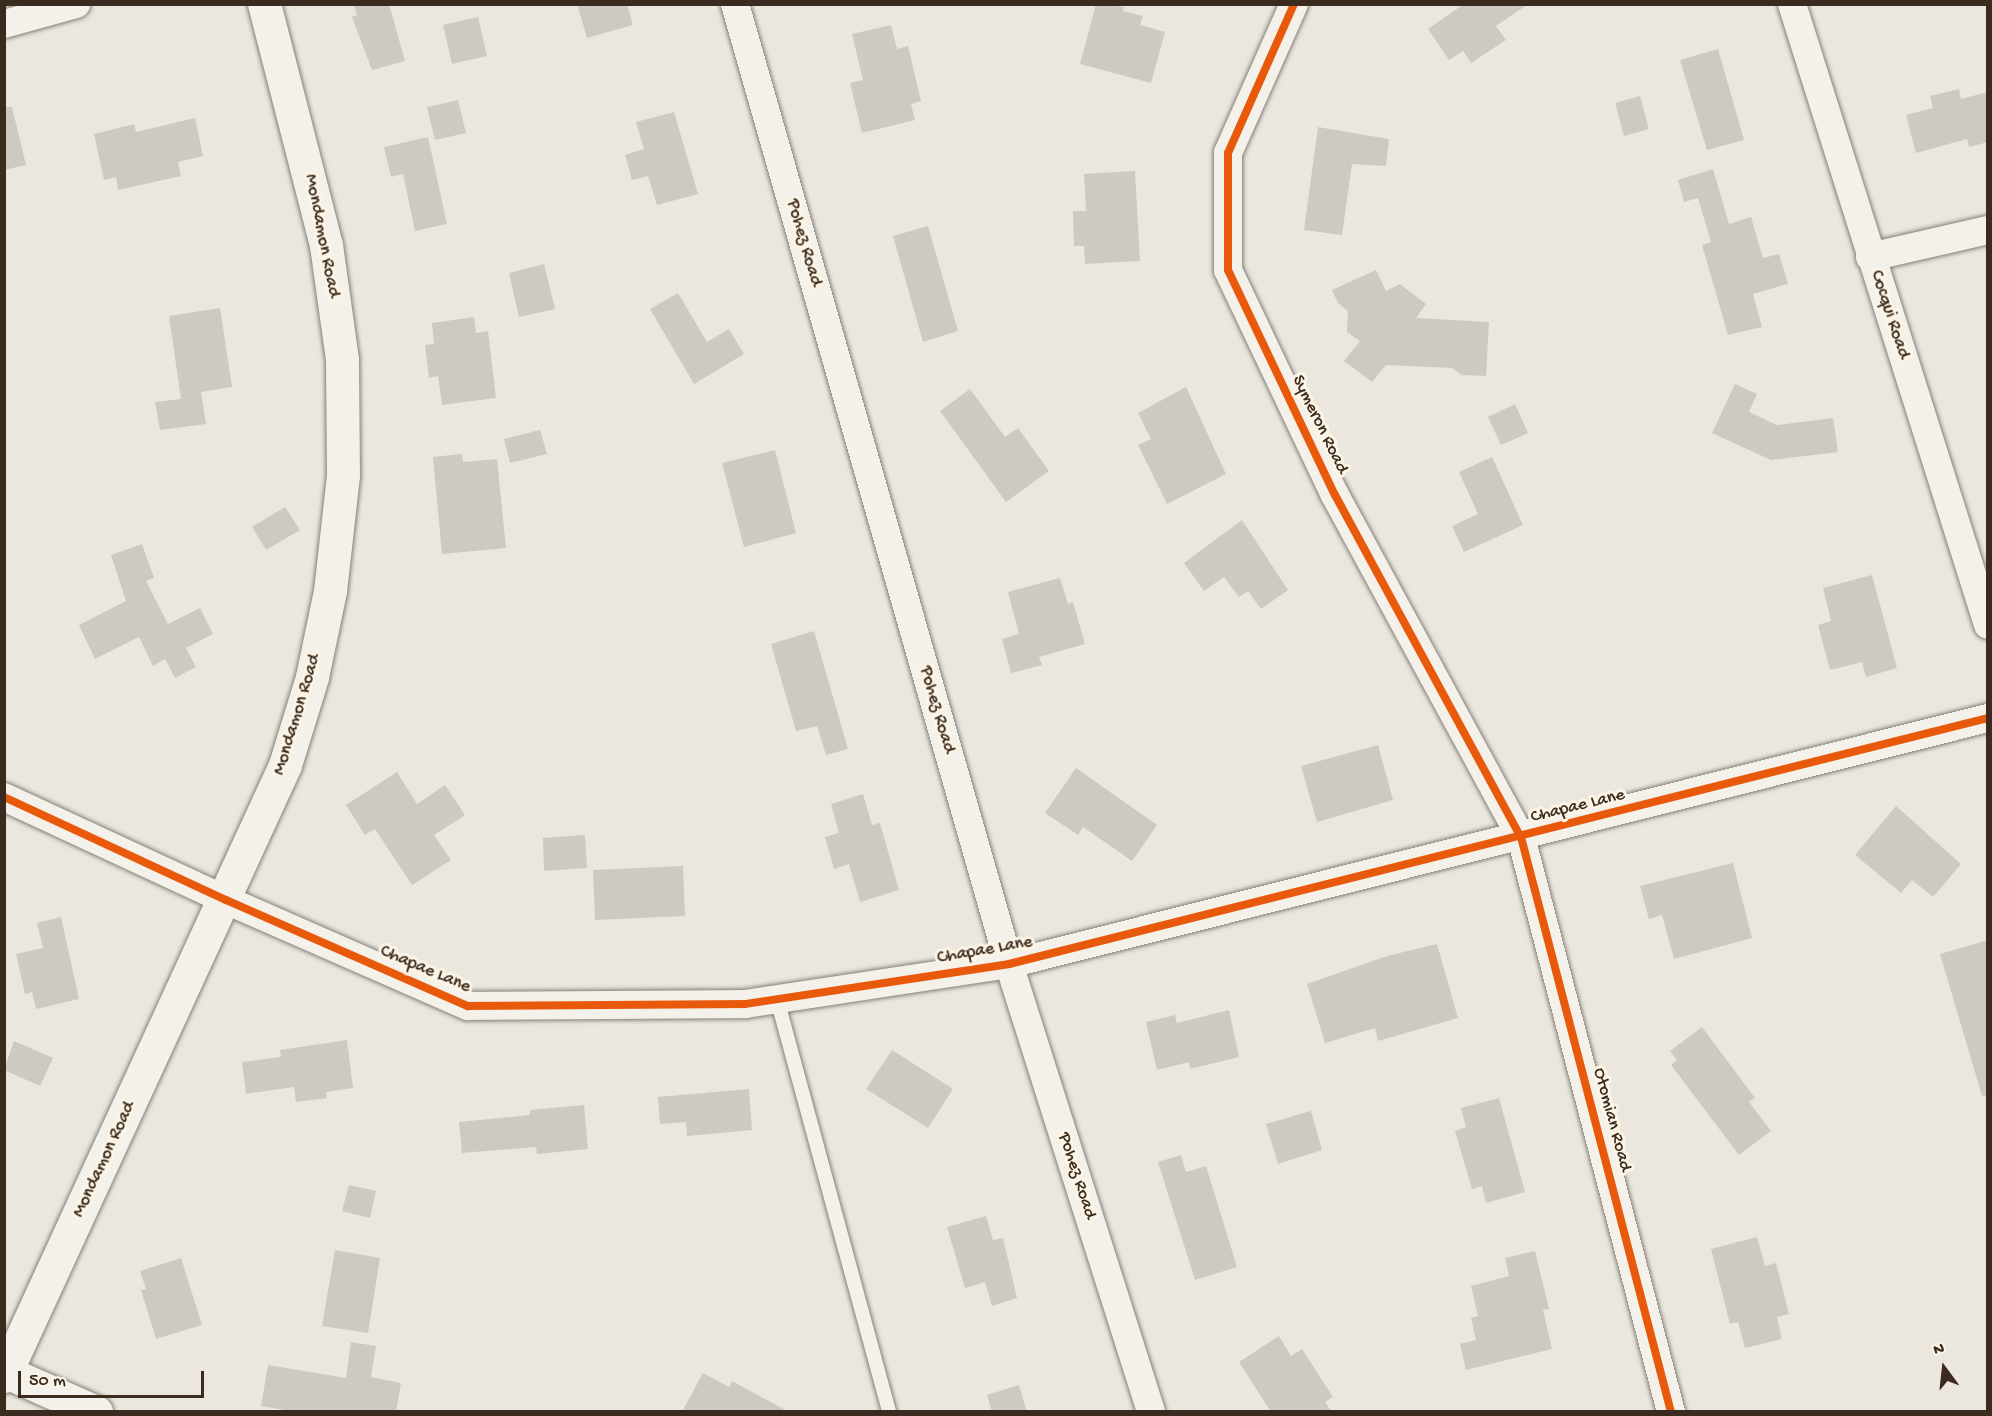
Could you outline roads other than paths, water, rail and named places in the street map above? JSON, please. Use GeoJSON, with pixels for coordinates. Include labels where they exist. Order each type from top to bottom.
{"type":"FeatureCollection","features":[{"type":"Feature","properties":{"kind":"street"},"geometry":{"type":"LineString","coordinates":[[4,24],[76,4]]}},
{"type":"Feature","properties":{"kind":"street","name":"Mondamon Road"},"geometry":{"type":"LineString","coordinates":[[5,1373],[226,900],[285,765],[312,677],[330,591],[343,475],[342,359],[326,245],[264,4]]}},
{"type":"Feature","properties":{"kind":"street","name":"Pohez Road"},"geometry":{"type":"LineString","coordinates":[[735,4],[1008,964],[1151,1412]]}},
{"type":"Feature","properties":{"kind":"street","name":"Symeron Road"},"geometry":{"type":"LineString","coordinates":[[1294,4],[1228,153],[1228,270],[1335,495],[1521,837]]}},
{"type":"Feature","properties":{"kind":"street","name":"Cocqui Road"},"geometry":{"type":"LineString","coordinates":[[1792,4],[1988,625]]}},
{"type":"Feature","properties":{"kind":"street"},"geometry":{"type":"LineString","coordinates":[[1870,257],[1988,230]]}},
{"type":"Feature","properties":{"kind":"street","name":"Chapae Lane"},"geometry":{"type":"LineString","coordinates":[[4,797],[226,900],[468,1006],[746,1004],[1008,964],[1988,718]]}},
{"type":"Feature","properties":{"kind":"street","name":"Otomian Road"},"geometry":{"type":"LineString","coordinates":[[1521,837],[1671,1412]]}},
{"type":"Feature","properties":{"kind":"street"},"geometry":{"type":"LineString","coordinates":[[5,1373],[96,1412]]}},
{"type":"Feature","properties":{"kind":"lane"},"geometry":{"type":"LineString","coordinates":[[777,999],[889,1412]]}}]}
